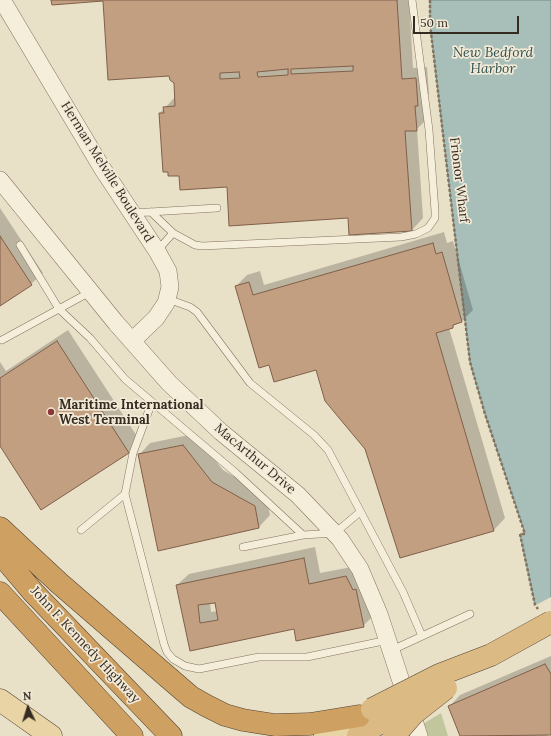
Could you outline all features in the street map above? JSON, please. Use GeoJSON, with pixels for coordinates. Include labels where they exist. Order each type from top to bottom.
{"type":"FeatureCollection","features":[{"type":"Feature","properties":{"kind":"highway"},"geometry":{"type":"LineString","coordinates":[[0,528],[59,583],[192,697],[207,706],[242,720],[275,725],[373,724],[446,688],[491,655],[551,622]]}},
{"type":"Feature","properties":{"kind":"highway","name":"John F. Kennedy Highway"},"geometry":{"type":"LineString","coordinates":[[0,553],[33,592],[171,736]]}},
{"type":"Feature","properties":{"kind":"highway"},"geometry":{"type":"LineString","coordinates":[[0,593],[132,736]]}},
{"type":"Feature","properties":{"kind":"highway"},"geometry":{"type":"LineString","coordinates":[[373,724],[439,675],[491,655]]}},
{"type":"Feature","properties":{"kind":"main road"},"geometry":{"type":"LineString","coordinates":[[0,700],[51,736]]}},
{"type":"Feature","properties":{"kind":"main road"},"geometry":{"type":"LineString","coordinates":[[325,736],[373,724]]}},
{"type":"Feature","properties":{"kind":"street","name":"Herman Melville Boulevard"},"geometry":{"type":"LineString","coordinates":[[2,0],[106,174],[157,251],[169,275],[170,287],[168,299],[156,318],[132,342]]}},
{"type":"Feature","properties":{"kind":"street","name":"MacArthur Drive"},"geometry":{"type":"LineString","coordinates":[[0,180],[132,342],[194,408],[298,495],[335,533],[361,573],[390,645],[419,736]]}},
{"type":"Feature","properties":{"kind":"lane"},"geometry":{"type":"LineString","coordinates":[[151,212],[174,234],[195,245],[202,246],[401,237],[416,234],[428,228],[435,218],[435,204],[429,130],[412,0]]}},
{"type":"Feature","properties":{"kind":"lane"},"geometry":{"type":"LineString","coordinates":[[132,213],[217,208]]}},
{"type":"Feature","properties":{"kind":"lane"},"geometry":{"type":"LineString","coordinates":[[157,251],[174,234]]}},
{"type":"Feature","properties":{"kind":"lane"},"geometry":{"type":"LineString","coordinates":[[20,245],[59,309],[90,338],[125,379],[236,473],[303,535]]}},
{"type":"Feature","properties":{"kind":"lane"},"geometry":{"type":"LineString","coordinates":[[2,340],[90,292]]}},
{"type":"Feature","properties":{"kind":"lane"},"geometry":{"type":"LineString","coordinates":[[168,299],[190,306],[197,312],[250,383],[323,444],[332,457],[403,592],[422,636]]}},
{"type":"Feature","properties":{"kind":"lane"},"geometry":{"type":"LineString","coordinates":[[152,402],[133,453],[126,494],[165,648],[170,656],[180,664],[199,669],[259,657],[301,658],[390,645],[422,636],[470,614]]}},
{"type":"Feature","properties":{"kind":"lane"},"geometry":{"type":"LineString","coordinates":[[81,530],[126,494]]}},
{"type":"Feature","properties":{"kind":"lane"},"geometry":{"type":"LineString","coordinates":[[243,547],[303,535],[335,533],[360,512]]}},
{"type":"Feature","properties":{"kind":"path","name":"Frionor Wharf"},"geometry":{"type":"LineString","coordinates":[[430,0],[430,24],[470,362],[484,414],[525,534],[520,534],[535,605]]}},
{"type":"Feature","properties":{"kind":"green space"},"geometry":{"type":"Polygon","coordinates":[[[441,713],[448,736],[403,736],[441,713]]]}},
{"type":"Feature","properties":{"kind":"water","name":"New Bedford Harbor"},"geometry":{"type":"Polygon","coordinates":[[[430,0],[551,0],[551,623],[535,605],[520,534],[525,533],[485,414],[470,362],[430,24],[430,0]]]}},
{"type":"Feature","properties":{"kind":"pier"},"geometry":{"type":"Polygon","coordinates":[[[551,597],[551,625],[534,606],[551,597]]]}},
{"type":"Feature","properties":{"kind":"building"},"geometry":{"type":"Polygon","coordinates":[[[51,0],[397,0],[402,79],[416,78],[418,106],[415,106],[417,131],[405,131],[412,231],[349,235],[348,218],[229,226],[227,187],[180,190],[179,176],[168,176],[168,172],[163,172],[159,113],[164,113],[163,107],[175,106],[174,83],[170,80],[169,76],[108,80],[103,1],[52,5],[51,0]],[[353,66],[291,69],[291,74],[353,71],[353,66]],[[288,69],[257,72],[258,77],[288,75],[288,69]],[[239,72],[220,73],[220,79],[240,78],[239,72]]]}},
{"type":"Feature","properties":{"kind":"building"},"geometry":{"type":"Polygon","coordinates":[[[0,236],[32,285],[0,306],[0,236]]]}},
{"type":"Feature","properties":{"kind":"building"},"geometry":{"type":"Polygon","coordinates":[[[433,243],[436,254],[442,252],[462,322],[453,325],[453,328],[436,333],[494,531],[400,558],[365,449],[325,401],[316,370],[274,382],[269,365],[259,368],[235,286],[249,282],[253,295],[433,243]]]}},
{"type":"Feature","properties":{"kind":"building","name":"Maritime International West Terminal"},"geometry":{"type":"Polygon","coordinates":[[[57,341],[129,453],[41,510],[0,446],[0,378],[57,341]]]}},
{"type":"Feature","properties":{"kind":"building"},"geometry":{"type":"Polygon","coordinates":[[[183,445],[212,482],[255,506],[259,528],[158,551],[138,454],[183,445]]]}},
{"type":"Feature","properties":{"kind":"building"},"geometry":{"type":"Polygon","coordinates":[[[304,558],[309,584],[346,576],[353,590],[356,589],[364,627],[296,641],[294,629],[190,651],[176,585],[304,558]],[[215,603],[198,605],[200,623],[218,620],[215,603]]]}},
{"type":"Feature","properties":{"kind":"building"},"geometry":{"type":"Polygon","coordinates":[[[545,664],[551,674],[551,735],[460,736],[448,706],[545,664]]]}},
{"type":"Feature","properties":{"kind":"place","name":"Maritime International West Terminal"},"geometry":{"type":"Point","coordinates":[51,412]}}]}
